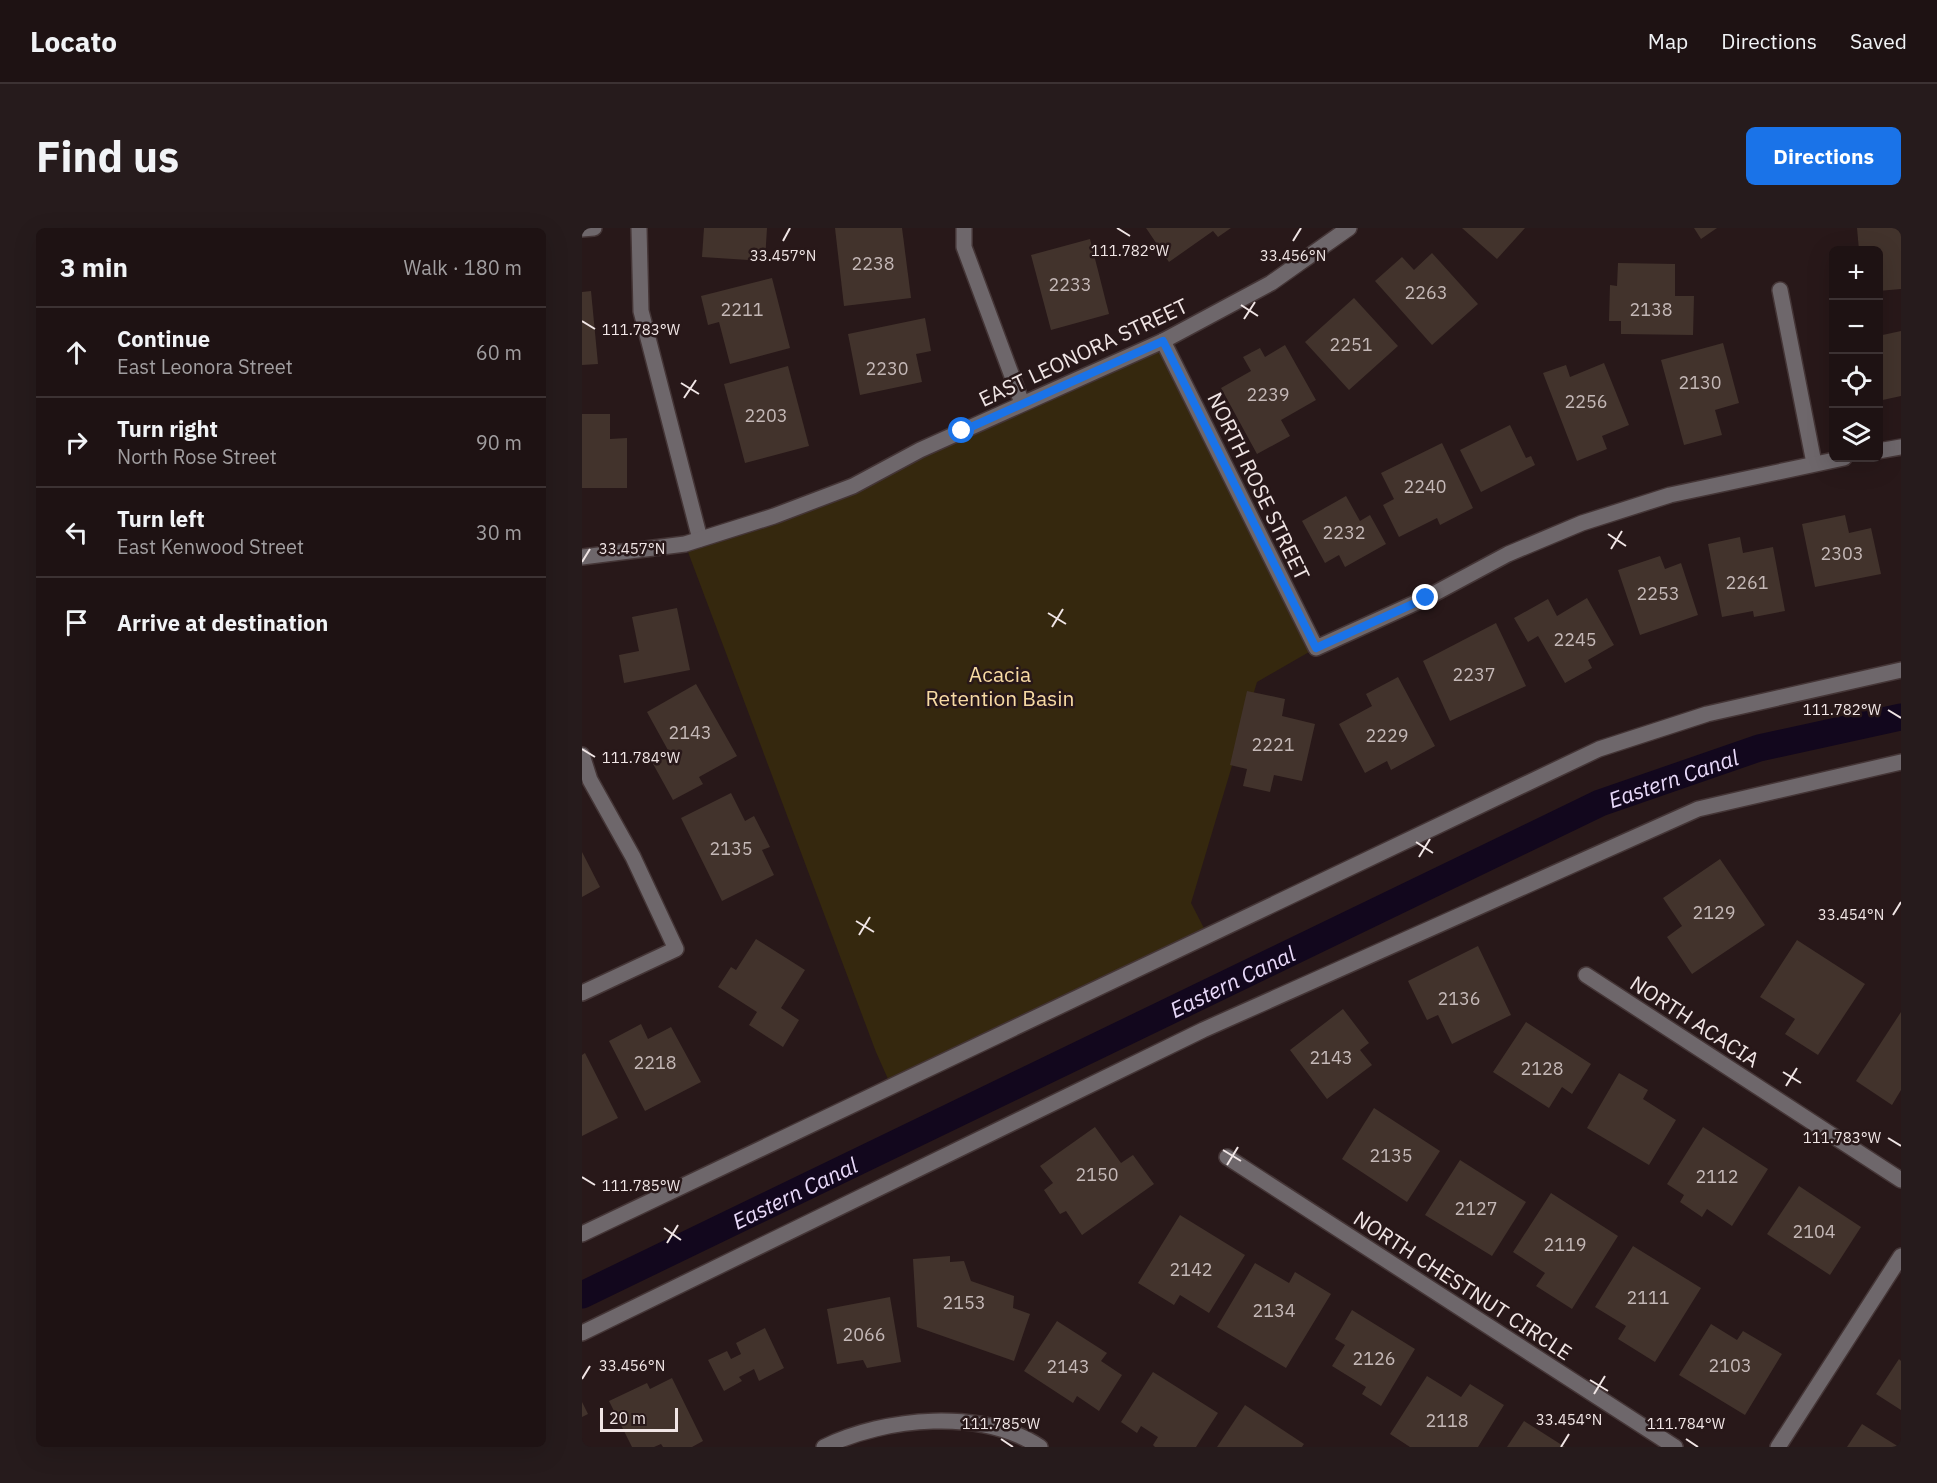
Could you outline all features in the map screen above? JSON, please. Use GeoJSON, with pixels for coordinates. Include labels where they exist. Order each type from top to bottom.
{"type":"FeatureCollection","features":[{"type":"Feature","properties":{"kind":"street"},"geometry":{"type":"LineString","coordinates":[[582,229],[594,228]]}},
{"type":"Feature","properties":{"kind":"street"},"geometry":{"type":"LineString","coordinates":[[639,228],[641,311],[700,539]]}},
{"type":"Feature","properties":{"kind":"street"},"geometry":{"type":"LineString","coordinates":[[963,228],[964,247],[1022,403]]}},
{"type":"Feature","properties":{"kind":"street","name":"EAST LEONORA STREET"},"geometry":{"type":"LineString","coordinates":[[582,557],[700,539],[853,486],[920,450],[1163,341],[1271,283],[1350,228]]}},
{"type":"Feature","properties":{"kind":"street"},"geometry":{"type":"LineString","coordinates":[[1780,291],[1814,463],[1829,460]]}},
{"type":"Feature","properties":{"kind":"street","name":"NORTH ROSE STREET"},"geometry":{"type":"LineString","coordinates":[[1163,341],[1316,648],[1426,598],[1508,554],[1582,523],[1670,495],[1814,463]]}},
{"type":"Feature","properties":{"kind":"street"},"geometry":{"type":"LineString","coordinates":[[1883,450],[1901,447]]}},
{"type":"Feature","properties":{"kind":"street"},"geometry":{"type":"LineString","coordinates":[[582,1234],[1599,749],[1707,714],[1901,670]]}},
{"type":"Feature","properties":{"kind":"street"},"geometry":{"type":"LineString","coordinates":[[582,755],[590,780],[633,858],[676,949],[582,993]]}},
{"type":"Feature","properties":{"kind":"street"},"geometry":{"type":"LineString","coordinates":[[582,1333],[1203,1030],[1698,809],[1901,762]]}},
{"type":"Feature","properties":{"kind":"street","name":"NORTH ACACIA"},"geometry":{"type":"LineString","coordinates":[[1586,975],[1901,1180]]}},
{"type":"Feature","properties":{"kind":"street","name":"NORTH CHESTNUT CIRCLE"},"geometry":{"type":"LineString","coordinates":[[1227,1157],[1675,1447]]}},
{"type":"Feature","properties":{"kind":"street"},"geometry":{"type":"LineString","coordinates":[[1778,1447],[1901,1256]]}},
{"type":"Feature","properties":{"kind":"street"},"geometry":{"type":"LineString","coordinates":[[824,1447],[901,1424],[967,1421],[1023,1436],[1040,1447]]}},
{"type":"Feature","properties":{"kind":"green space","name":"Acacia Retention Basin"},"geometry":{"type":"Polygon","coordinates":[[[1163,341],[1316,648],[1257,682],[1191,903],[1208,936],[892,1088],[876,1052],[685,544],[774,516],[1163,341]]]}},
{"type":"Feature","properties":{"kind":"building"},"geometry":{"type":"Polygon","coordinates":[[[704,228],[767,228],[765,261],[702,257],[704,228]]]}},
{"type":"Feature","properties":{"kind":"building"},"geometry":{"type":"Polygon","coordinates":[[[835,228],[902,228],[911,298],[844,306],[835,228]]]}},
{"type":"Feature","properties":{"kind":"building"},"geometry":{"type":"Polygon","coordinates":[[[1146,228],[1231,228],[1218,237],[1213,231],[1169,262],[1146,228]]]}},
{"type":"Feature","properties":{"kind":"building"},"geometry":{"type":"Polygon","coordinates":[[[1462,228],[1525,228],[1497,259],[1462,228]]]}},
{"type":"Feature","properties":{"kind":"building"},"geometry":{"type":"Polygon","coordinates":[[[1694,228],[1717,228],[1701,239],[1694,228]]]}},
{"type":"Feature","properties":{"kind":"building"},"geometry":{"type":"Polygon","coordinates":[[[1857,228],[1901,228],[1901,289],[1883,291],[1883,246],[1859,246],[1857,228]]]}},
{"type":"Feature","properties":{"kind":"building"},"geometry":{"type":"Polygon","coordinates":[[[1090,239],[1109,314],[1051,330],[1031,255],[1090,239]]]}},
{"type":"Feature","properties":{"kind":"building"},"geometry":{"type":"Polygon","coordinates":[[[1432,253],[1478,304],[1432,345],[1375,281],[1402,257],[1414,270],[1432,253]]]}},
{"type":"Feature","properties":{"kind":"building"},"geometry":{"type":"Polygon","coordinates":[[[1618,263],[1675,264],[1675,296],[1694,296],[1693,335],[1621,334],[1621,321],[1609,321],[1610,285],[1617,286],[1618,263]]]}},
{"type":"Feature","properties":{"kind":"building"},"geometry":{"type":"Polygon","coordinates":[[[772,278],[790,348],[730,364],[719,322],[708,325],[701,296],[772,278]]]}},
{"type":"Feature","properties":{"kind":"building"},"geometry":{"type":"Polygon","coordinates":[[[591,291],[598,364],[582,365],[582,292],[591,291]]]}},
{"type":"Feature","properties":{"kind":"building"},"geometry":{"type":"Polygon","coordinates":[[[1354,298],[1398,346],[1349,390],[1305,342],[1354,298]]]}},
{"type":"Feature","properties":{"kind":"building"},"geometry":{"type":"Polygon","coordinates":[[[925,318],[931,351],[916,354],[922,382],[860,395],[848,334],[925,318]]]}},
{"type":"Feature","properties":{"kind":"building"},"geometry":{"type":"Polygon","coordinates":[[[1901,331],[1901,396],[1883,400],[1883,354],[1883,335],[1901,331]]]}},
{"type":"Feature","properties":{"kind":"building"},"geometry":{"type":"Polygon","coordinates":[[[1723,343],[1739,403],[1715,410],[1722,435],[1684,445],[1661,360],[1723,343]]]}},
{"type":"Feature","properties":{"kind":"building"},"geometry":{"type":"Polygon","coordinates":[[[1285,345],[1316,400],[1281,420],[1290,436],[1257,454],[1221,388],[1251,371],[1243,357],[1260,348],[1265,357],[1285,345]]]}},
{"type":"Feature","properties":{"kind":"building"},"geometry":{"type":"Polygon","coordinates":[[[1604,363],[1629,425],[1602,436],[1607,449],[1577,461],[1543,373],[1566,365],[1570,377],[1604,363]]]}},
{"type":"Feature","properties":{"kind":"building"},"geometry":{"type":"Polygon","coordinates":[[[788,366],[809,446],[745,463],[724,384],[788,366]]]}},
{"type":"Feature","properties":{"kind":"building"},"geometry":{"type":"Polygon","coordinates":[[[582,414],[610,414],[610,439],[627,438],[627,488],[582,488],[582,414]]]}},
{"type":"Feature","properties":{"kind":"building"},"geometry":{"type":"Polygon","coordinates":[[[1510,425],[1526,458],[1531,456],[1535,465],[1481,492],[1460,450],[1510,425]]]}},
{"type":"Feature","properties":{"kind":"building"},"geometry":{"type":"Polygon","coordinates":[[[1442,443],[1473,508],[1440,525],[1437,518],[1399,537],[1383,505],[1394,499],[1381,473],[1442,443]]]}},
{"type":"Feature","properties":{"kind":"building"},"geometry":{"type":"Polygon","coordinates":[[[1346,496],[1360,521],[1370,515],[1386,544],[1345,567],[1339,555],[1325,563],[1302,521],[1346,496]]]}},
{"type":"Feature","properties":{"kind":"building"},"geometry":{"type":"Polygon","coordinates":[[[1845,515],[1849,533],[1871,528],[1881,574],[1815,587],[1802,524],[1845,515]]]}},
{"type":"Feature","properties":{"kind":"building"},"geometry":{"type":"Polygon","coordinates":[[[1740,537],[1743,553],[1773,547],[1785,611],[1754,617],[1753,611],[1722,617],[1708,544],[1740,537]]]}},
{"type":"Feature","properties":{"kind":"building"},"geometry":{"type":"Polygon","coordinates":[[[1660,556],[1665,569],[1681,563],[1698,615],[1640,635],[1618,570],[1660,556]]]}},
{"type":"Feature","properties":{"kind":"building"},"geometry":{"type":"Polygon","coordinates":[[[1587,598],[1614,645],[1588,660],[1592,668],[1565,683],[1538,636],[1528,642],[1514,618],[1548,599],[1557,616],[1587,598]]]}},
{"type":"Feature","properties":{"kind":"building"},"geometry":{"type":"Polygon","coordinates":[[[677,608],[690,670],[624,683],[619,655],[639,651],[632,617],[677,608]]]}},
{"type":"Feature","properties":{"kind":"building"},"geometry":{"type":"Polygon","coordinates":[[[1496,623],[1526,686],[1450,721],[1423,661],[1496,623]]]}},
{"type":"Feature","properties":{"kind":"building"},"geometry":{"type":"Polygon","coordinates":[[[1398,677],[1435,746],[1391,770],[1387,761],[1365,773],[1339,724],[1372,706],[1366,694],[1398,677]]]}},
{"type":"Feature","properties":{"kind":"building"},"geometry":{"type":"Polygon","coordinates":[[[696,684],[737,756],[699,777],[703,784],[673,800],[652,762],[669,752],[647,712],[696,684]]]}},
{"type":"Feature","properties":{"kind":"building"},"geometry":{"type":"Polygon","coordinates":[[[1247,691],[1285,699],[1282,716],[1315,724],[1302,781],[1274,775],[1270,792],[1243,786],[1247,769],[1230,765],[1247,691]]]}},
{"type":"Feature","properties":{"kind":"building"},"geometry":{"type":"Polygon","coordinates":[[[731,793],[745,821],[754,816],[770,847],[762,850],[774,875],[722,901],[681,818],[731,793]]]}},
{"type":"Feature","properties":{"kind":"building"},"geometry":{"type":"Polygon","coordinates":[[[582,852],[600,887],[582,897],[582,852]]]}},
{"type":"Feature","properties":{"kind":"building"},"geometry":{"type":"Polygon","coordinates":[[[1720,859],[1765,925],[1692,974],[1667,937],[1682,926],[1663,898],[1720,859]]]}},
{"type":"Feature","properties":{"kind":"building"},"geometry":{"type":"Polygon","coordinates":[[[756,939],[805,970],[781,1008],[799,1020],[783,1047],[749,1025],[757,1012],[718,987],[731,967],[736,970],[756,939]]]}},
{"type":"Feature","properties":{"kind":"building"},"geometry":{"type":"Polygon","coordinates":[[[1797,940],[1865,984],[1818,1055],[1785,1034],[1795,1019],[1760,997],[1797,940]]]}},
{"type":"Feature","properties":{"kind":"building"},"geometry":{"type":"Polygon","coordinates":[[[1478,946],[1511,1015],[1452,1044],[1438,1015],[1427,1020],[1408,981],[1478,946]]]}},
{"type":"Feature","properties":{"kind":"building"},"geometry":{"type":"Polygon","coordinates":[[[1343,1009],[1369,1043],[1360,1050],[1372,1065],[1327,1099],[1290,1050],[1343,1009]]]}},
{"type":"Feature","properties":{"kind":"building"},"geometry":{"type":"Polygon","coordinates":[[[1901,1012],[1901,1090],[1892,1105],[1856,1081],[1901,1012]]]}},
{"type":"Feature","properties":{"kind":"building"},"geometry":{"type":"Polygon","coordinates":[[[1526,1022],[1591,1064],[1572,1094],[1562,1087],[1549,1108],[1493,1072],[1526,1022]]]}},
{"type":"Feature","properties":{"kind":"building"},"geometry":{"type":"Polygon","coordinates":[[[641,1024],[648,1039],[671,1027],[701,1082],[645,1111],[609,1041],[641,1024]]]}},
{"type":"Feature","properties":{"kind":"building"},"geometry":{"type":"Polygon","coordinates":[[[585,1053],[618,1118],[582,1136],[582,1055],[585,1053]]]}},
{"type":"Feature","properties":{"kind":"building"},"geometry":{"type":"Polygon","coordinates":[[[1619,1073],[1648,1090],[1643,1099],[1676,1120],[1649,1165],[1587,1128],[1619,1073]]]}},
{"type":"Feature","properties":{"kind":"building"},"geometry":{"type":"Polygon","coordinates":[[[1374,1108],[1440,1151],[1407,1202],[1342,1159],[1374,1108]]]}},
{"type":"Feature","properties":{"kind":"building"},"geometry":{"type":"Polygon","coordinates":[[[1095,1127],[1121,1163],[1133,1155],[1154,1184],[1082,1235],[1066,1211],[1060,1214],[1044,1190],[1053,1183],[1040,1166],[1095,1127]]]}},
{"type":"Feature","properties":{"kind":"building"},"geometry":{"type":"Polygon","coordinates":[[[1703,1127],[1768,1169],[1732,1226],[1707,1209],[1702,1217],[1680,1202],[1684,1195],[1667,1184],[1703,1127]]]}},
{"type":"Feature","properties":{"kind":"building"},"geometry":{"type":"Polygon","coordinates":[[[1460,1160],[1526,1202],[1492,1256],[1425,1215],[1460,1160]]]}},
{"type":"Feature","properties":{"kind":"building"},"geometry":{"type":"Polygon","coordinates":[[[1799,1186],[1861,1227],[1830,1275],[1767,1234],[1799,1186]]]}},
{"type":"Feature","properties":{"kind":"building"},"geometry":{"type":"Polygon","coordinates":[[[1551,1193],[1618,1236],[1572,1309],[1536,1286],[1545,1273],[1513,1252],[1551,1193]]]}},
{"type":"Feature","properties":{"kind":"building"},"geometry":{"type":"Polygon","coordinates":[[[1180,1215],[1245,1255],[1209,1313],[1180,1295],[1174,1305],[1138,1283],[1180,1215]]]}},
{"type":"Feature","properties":{"kind":"building"},"geometry":{"type":"Polygon","coordinates":[[[1633,1246],[1701,1288],[1655,1362],[1618,1339],[1626,1326],[1595,1307],[1633,1246]]]}},
{"type":"Feature","properties":{"kind":"building"},"geometry":{"type":"Polygon","coordinates":[[[950,1256],[950,1262],[964,1261],[971,1281],[1014,1296],[1013,1308],[1030,1314],[1014,1361],[917,1327],[913,1259],[950,1256]]]}},
{"type":"Feature","properties":{"kind":"building"},"geometry":{"type":"Polygon","coordinates":[[[1255,1263],[1289,1283],[1295,1272],[1331,1294],[1286,1368],[1217,1327],[1255,1263]]]}},
{"type":"Feature","properties":{"kind":"building"},"geometry":{"type":"Polygon","coordinates":[[[890,1297],[901,1362],[867,1368],[863,1360],[837,1364],[827,1309],[890,1297]]]}},
{"type":"Feature","properties":{"kind":"building"},"geometry":{"type":"Polygon","coordinates":[[[1352,1310],[1415,1349],[1381,1406],[1362,1394],[1366,1387],[1332,1366],[1345,1345],[1335,1339],[1352,1310]]]}},
{"type":"Feature","properties":{"kind":"building"},"geometry":{"type":"Polygon","coordinates":[[[1057,1321],[1107,1353],[1101,1361],[1122,1375],[1099,1411],[1077,1396],[1073,1403],[1024,1371],[1057,1321]]]}},
{"type":"Feature","properties":{"kind":"building"},"geometry":{"type":"Polygon","coordinates":[[[1711,1324],[1737,1340],[1743,1331],[1782,1354],[1745,1415],[1679,1375],[1711,1324]]]}},
{"type":"Feature","properties":{"kind":"building"},"geometry":{"type":"Polygon","coordinates":[[[765,1328],[784,1368],[759,1381],[754,1369],[739,1377],[742,1381],[724,1391],[708,1360],[727,1351],[731,1359],[741,1354],[736,1343],[765,1328]]]}},
{"type":"Feature","properties":{"kind":"building"},"geometry":{"type":"Polygon","coordinates":[[[1899,1359],[1901,1361],[1901,1410],[1876,1394],[1899,1359]]]}},
{"type":"Feature","properties":{"kind":"building"},"geometry":{"type":"Polygon","coordinates":[[[1153,1372],[1218,1413],[1196,1447],[1155,1447],[1153,1445],[1158,1437],[1141,1426],[1137,1433],[1121,1422],[1153,1372]]]}},
{"type":"Feature","properties":{"kind":"building"},"geometry":{"type":"Polygon","coordinates":[[[1427,1376],[1461,1397],[1470,1384],[1504,1405],[1478,1447],[1410,1447],[1390,1434],[1427,1376]]]}},
{"type":"Feature","properties":{"kind":"building"},"geometry":{"type":"Polygon","coordinates":[[[672,1378],[703,1441],[692,1447],[663,1447],[661,1444],[654,1447],[632,1447],[609,1401],[647,1383],[650,1389],[672,1378]]]}},
{"type":"Feature","properties":{"kind":"building"},"geometry":{"type":"Polygon","coordinates":[[[582,1402],[588,1414],[582,1417],[582,1402]]]}},
{"type":"Feature","properties":{"kind":"building"},"geometry":{"type":"Polygon","coordinates":[[[1245,1405],[1304,1444],[1302,1447],[1217,1447],[1245,1405]]]}},
{"type":"Feature","properties":{"kind":"building"},"geometry":{"type":"Polygon","coordinates":[[[1524,1421],[1565,1447],[1507,1447],[1524,1421]]]}},
{"type":"Feature","properties":{"kind":"building"},"geometry":{"type":"Polygon","coordinates":[[[1862,1424],[1899,1447],[1847,1447],[1862,1424]]]}},
{"type":"Feature","properties":{"kind":"waterway","name":"Eastern Canal"},"geometry":{"type":"LineString","coordinates":[[582,1295],[1600,803],[1759,748],[1901,717]]}},
{"type":"Feature","properties":{"kind":"route"},"geometry":{"type":"LineString","coordinates":[[962,431],[1163,341],[1316,648],[1426,598]]}}]}
